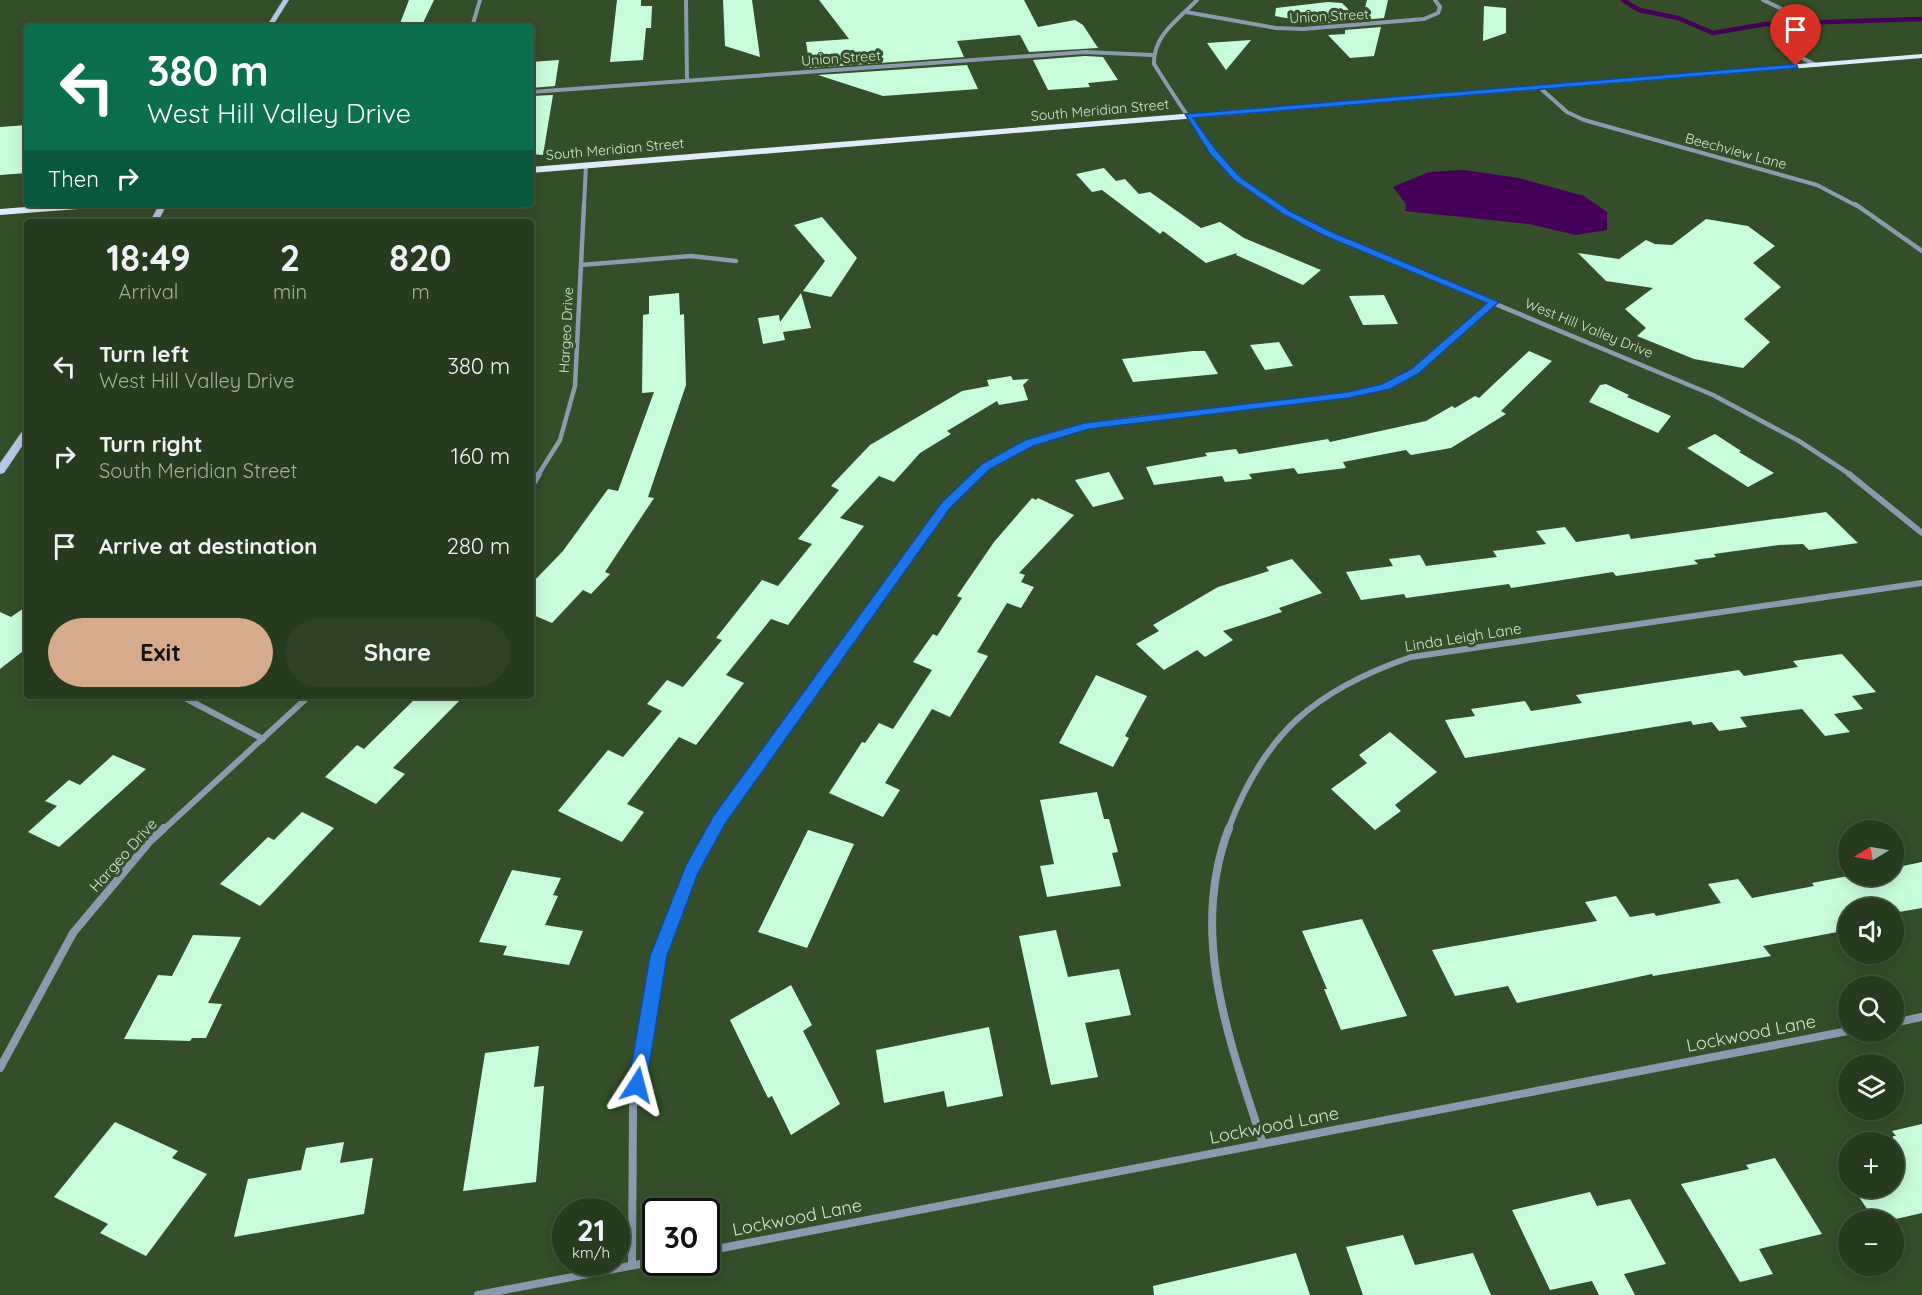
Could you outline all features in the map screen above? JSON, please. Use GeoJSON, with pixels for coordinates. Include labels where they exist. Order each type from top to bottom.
{"type":"FeatureCollection","features":[{"type":"Feature","properties":{"kind":"main road"},"geometry":{"type":"LineString","coordinates":[[271,24],[286,0]]}},
{"type":"Feature","properties":{"kind":"main road","name":"South Meridian Street"},"geometry":{"type":"LineString","coordinates":[[534,170],[1922,56]]}},
{"type":"Feature","properties":{"kind":"main road"},"geometry":{"type":"LineString","coordinates":[[0,212],[65,207]]}},
{"type":"Feature","properties":{"kind":"main road"},"geometry":{"type":"LineString","coordinates":[[0,471],[24,436]]}},
{"type":"Feature","properties":{"kind":"street"},"geometry":{"type":"LineString","coordinates":[[473,24],[480,0]]}},
{"type":"Feature","properties":{"kind":"street"},"geometry":{"type":"LineString","coordinates":[[686,0],[687,80]]}},
{"type":"Feature","properties":{"kind":"street"},"geometry":{"type":"LineString","coordinates":[[1152,55],[1159,39],[1197,0]]}},
{"type":"Feature","properties":{"kind":"street","name":"Union Street"},"geometry":{"type":"LineString","coordinates":[[1186,12],[1254,26],[1303,29],[1424,19],[1438,13],[1440,7],[1435,0]]}},
{"type":"Feature","properties":{"kind":"street"},"geometry":{"type":"LineString","coordinates":[[1763,0],[1804,24],[1805,34],[1793,49],[1800,57],[1816,65]]}},
{"type":"Feature","properties":{"kind":"street","name":"Union Street"},"geometry":{"type":"LineString","coordinates":[[534,92],[1085,51],[1152,55]]}},
{"type":"Feature","properties":{"kind":"street","name":"West Hill Valley Drive"},"geometry":{"type":"LineString","coordinates":[[1152,55],[1154,64],[1213,152],[1237,179],[1286,213],[1328,234],[1696,385],[1758,416],[1838,465],[1895,508],[1922,533]]}},
{"type":"Feature","properties":{"kind":"street","name":"Beechview Lane"},"geometry":{"type":"LineString","coordinates":[[1539,87],[1567,112],[1584,120],[1817,184],[1852,202],[1922,251]]}},
{"type":"Feature","properties":{"kind":"street","name":"Hargeo Drive"},"geometry":{"type":"LineString","coordinates":[[534,482],[560,440],[575,386],[586,165]]}},
{"type":"Feature","properties":{"kind":"street"},"geometry":{"type":"LineString","coordinates":[[581,265],[691,256],[736,261]]}},
{"type":"Feature","properties":{"kind":"street"},"geometry":{"type":"LineString","coordinates":[[632,1265],[633,1107],[658,956],[692,870],[720,820],[946,505],[986,467],[1029,443],[1088,425],[1348,395],[1386,386],[1414,372],[1494,302]]}},
{"type":"Feature","properties":{"kind":"street","name":"Linda Leigh Lane"},"geometry":{"type":"LineString","coordinates":[[1263,1144],[1222,1018],[1212,954],[1213,896],[1229,818],[1256,765],[1286,729],[1327,694],[1358,677],[1410,657],[1922,583]]}},
{"type":"Feature","properties":{"kind":"street"},"geometry":{"type":"LineString","coordinates":[[187,699],[263,739]]}},
{"type":"Feature","properties":{"kind":"street","name":"Hargeo Drive"},"geometry":{"type":"LineString","coordinates":[[0,1068],[73,933],[150,841],[306,699]]}},
{"type":"Feature","properties":{"kind":"street"},"geometry":{"type":"LineString","coordinates":[[1904,1021],[1922,1017]]}},
{"type":"Feature","properties":{"kind":"street","name":"Lockwood Lane"},"geometry":{"type":"LineString","coordinates":[[720,1248],[1838,1033]]}},
{"type":"Feature","properties":{"kind":"street"},"geometry":{"type":"LineString","coordinates":[[478,1295],[642,1263]]}},
{"type":"Feature","properties":{"kind":"shaded area"},"geometry":{"type":"Polygon","coordinates":[[[1464,170],[1519,178],[1584,196],[1607,212],[1607,230],[1576,235],[1529,224],[1405,211],[1406,204],[1393,187],[1429,172],[1464,170]]]}},
{"type":"Feature","properties":{"kind":"building"},"geometry":{"type":"Polygon","coordinates":[[[409,0],[434,0],[422,24],[400,24],[409,0]]]}},
{"type":"Feature","properties":{"kind":"building"},"geometry":{"type":"Polygon","coordinates":[[[617,0],[641,0],[641,6],[652,6],[651,28],[646,28],[643,60],[610,62],[617,0]]]}},
{"type":"Feature","properties":{"kind":"building"},"geometry":{"type":"Polygon","coordinates":[[[723,0],[752,0],[760,57],[725,46],[723,0]]]}},
{"type":"Feature","properties":{"kind":"building"},"geometry":{"type":"Polygon","coordinates":[[[819,0],[1024,0],[1038,27],[1075,20],[1083,25],[1098,48],[1029,52],[1020,35],[957,41],[964,57],[810,68],[806,42],[849,39],[819,0]]]}},
{"type":"Feature","properties":{"kind":"building"},"geometry":{"type":"Polygon","coordinates":[[[1367,0],[1388,0],[1384,18],[1362,20],[1367,0]]]}},
{"type":"Feature","properties":{"kind":"building"},"geometry":{"type":"Polygon","coordinates":[[[1328,2],[1342,3],[1359,20],[1318,24],[1275,16],[1276,8],[1328,2]]]}},
{"type":"Feature","properties":{"kind":"building"},"geometry":{"type":"Polygon","coordinates":[[[1484,6],[1506,8],[1506,33],[1483,41],[1484,6]]]}},
{"type":"Feature","properties":{"kind":"building"},"geometry":{"type":"Polygon","coordinates":[[[1381,27],[1374,56],[1350,58],[1328,35],[1345,34],[1345,30],[1381,27]]]}},
{"type":"Feature","properties":{"kind":"building"},"geometry":{"type":"Polygon","coordinates":[[[1251,40],[1226,70],[1207,43],[1251,40]]]}},
{"type":"Feature","properties":{"kind":"building"},"geometry":{"type":"Polygon","coordinates":[[[1103,57],[1118,80],[1088,83],[1090,87],[1048,90],[1033,60],[1103,57]]]}},
{"type":"Feature","properties":{"kind":"building"},"geometry":{"type":"Polygon","coordinates":[[[559,60],[555,86],[534,88],[534,62],[559,60]]]}},
{"type":"Feature","properties":{"kind":"building"},"geometry":{"type":"Polygon","coordinates":[[[967,65],[978,89],[883,96],[818,75],[967,65]]]}},
{"type":"Feature","properties":{"kind":"building"},"geometry":{"type":"Polygon","coordinates":[[[553,95],[543,155],[534,154],[534,96],[553,95]]]}},
{"type":"Feature","properties":{"kind":"building"},"geometry":{"type":"Polygon","coordinates":[[[24,125],[24,173],[0,175],[0,127],[24,125]]]}},
{"type":"Feature","properties":{"kind":"building"},"geometry":{"type":"Polygon","coordinates":[[[1104,168],[1116,181],[1125,179],[1139,194],[1150,192],[1201,228],[1220,222],[1244,238],[1321,270],[1303,285],[1236,255],[1237,253],[1206,263],[1163,231],[1160,234],[1102,190],[1092,192],[1076,174],[1104,168]]]}},
{"type":"Feature","properties":{"kind":"building"},"geometry":{"type":"Polygon","coordinates":[[[822,217],[857,258],[831,297],[803,291],[825,261],[794,225],[822,217]]]}},
{"type":"Feature","properties":{"kind":"building"},"geometry":{"type":"Polygon","coordinates":[[[1706,219],[1748,226],[1775,246],[1753,263],[1781,287],[1744,319],[1770,342],[1743,368],[1694,359],[1637,336],[1646,328],[1625,309],[1653,288],[1606,281],[1578,253],[1619,259],[1646,240],[1655,244],[1672,245],[1706,219]]]}},
{"type":"Feature","properties":{"kind":"building"},"geometry":{"type":"Polygon","coordinates":[[[679,293],[680,315],[684,314],[686,385],[648,497],[654,498],[605,572],[610,574],[591,594],[583,590],[552,623],[534,615],[534,581],[563,551],[608,489],[618,491],[654,392],[642,393],[643,315],[649,314],[649,296],[679,293]]]}},
{"type":"Feature","properties":{"kind":"building"},"geometry":{"type":"Polygon","coordinates":[[[801,293],[811,328],[783,332],[785,340],[763,344],[758,318],[779,315],[780,322],[801,293]]]}},
{"type":"Feature","properties":{"kind":"building"},"geometry":{"type":"Polygon","coordinates":[[[1384,295],[1398,324],[1363,325],[1349,296],[1384,295]]]}},
{"type":"Feature","properties":{"kind":"building"},"geometry":{"type":"Polygon","coordinates":[[[1279,342],[1293,366],[1265,370],[1250,345],[1279,342]]]}},
{"type":"Feature","properties":{"kind":"building"},"geometry":{"type":"Polygon","coordinates":[[[1205,351],[1218,374],[1133,382],[1122,359],[1205,351]]]}},
{"type":"Feature","properties":{"kind":"building"},"geometry":{"type":"Polygon","coordinates":[[[1529,351],[1552,361],[1501,411],[1506,414],[1451,448],[1411,455],[1406,450],[1343,462],[1346,468],[1298,474],[1294,468],[1249,474],[1252,479],[1225,482],[1222,476],[1154,485],[1146,467],[1207,456],[1205,453],[1236,449],[1239,454],[1328,439],[1330,442],[1426,421],[1475,396],[1479,398],[1529,351]]]}},
{"type":"Feature","properties":{"kind":"building"},"geometry":{"type":"Polygon","coordinates":[[[1011,376],[1013,380],[1029,379],[1023,385],[1028,400],[999,405],[997,401],[947,431],[951,434],[920,453],[894,482],[879,476],[840,518],[864,526],[788,625],[771,619],[726,675],[744,683],[696,745],[679,737],[627,804],[644,812],[622,842],[558,811],[608,750],[623,757],[662,711],[647,704],[667,680],[683,687],[722,640],[716,638],[762,580],[778,586],[812,544],[798,539],[839,490],[831,486],[870,445],[962,391],[989,386],[987,380],[1011,376]]]}},
{"type":"Feature","properties":{"kind":"building"},"geometry":{"type":"Polygon","coordinates":[[[1606,384],[1629,395],[1627,397],[1671,416],[1658,433],[1589,402],[1600,385],[1606,384]]]}},
{"type":"Feature","properties":{"kind":"building"},"geometry":{"type":"Polygon","coordinates":[[[1715,434],[1774,473],[1748,487],[1687,448],[1715,434]]]}},
{"type":"Feature","properties":{"kind":"building"},"geometry":{"type":"Polygon","coordinates":[[[1109,472],[1124,499],[1093,507],[1075,480],[1109,472]]]}},
{"type":"Feature","properties":{"kind":"building"},"geometry":{"type":"Polygon","coordinates":[[[1032,498],[1036,500],[1038,498],[1074,515],[1019,573],[1025,575],[1021,582],[1034,587],[1021,608],[1007,603],[977,652],[988,656],[950,717],[932,709],[885,783],[900,790],[883,817],[829,793],[862,742],[865,743],[879,723],[893,729],[932,670],[913,662],[933,634],[937,636],[962,598],[957,596],[994,542],[1032,498]]]}},
{"type":"Feature","properties":{"kind":"building"},"geometry":{"type":"Polygon","coordinates":[[[1826,512],[1858,543],[1809,550],[1803,544],[1779,545],[1714,554],[1716,557],[1694,560],[1698,564],[1616,576],[1613,572],[1511,588],[1509,584],[1406,598],[1404,594],[1361,600],[1346,572],[1393,566],[1389,559],[1420,555],[1426,566],[1497,557],[1493,551],[1546,544],[1536,531],[1565,527],[1576,542],[1629,534],[1631,539],[1826,512]]]}},
{"type":"Feature","properties":{"kind":"building"},"geometry":{"type":"Polygon","coordinates":[[[1292,559],[1322,593],[1279,608],[1282,612],[1223,631],[1233,640],[1205,657],[1197,650],[1164,670],[1136,644],[1159,631],[1153,625],[1218,587],[1269,571],[1266,567],[1292,559]]]}},
{"type":"Feature","properties":{"kind":"building"},"geometry":{"type":"Polygon","coordinates":[[[24,608],[24,650],[0,669],[0,612],[11,617],[24,608]]]}},
{"type":"Feature","properties":{"kind":"building"},"geometry":{"type":"Polygon","coordinates":[[[1842,654],[1876,692],[1852,696],[1863,709],[1834,714],[1850,732],[1825,736],[1802,709],[1740,717],[1747,727],[1719,731],[1712,722],[1693,725],[1691,721],[1465,758],[1445,720],[1475,716],[1471,709],[1525,701],[1531,711],[1582,703],[1576,695],[1739,670],[1744,676],[1798,667],[1793,661],[1842,654]]]}},
{"type":"Feature","properties":{"kind":"building"},"geometry":{"type":"Polygon","coordinates":[[[1096,675],[1147,696],[1125,736],[1129,738],[1113,767],[1059,743],[1096,675]]]}},
{"type":"Feature","properties":{"kind":"building"},"geometry":{"type":"Polygon","coordinates":[[[415,699],[461,699],[393,768],[405,774],[376,804],[325,777],[357,745],[364,749],[415,699]]]}},
{"type":"Feature","properties":{"kind":"building"},"geometry":{"type":"Polygon","coordinates":[[[1390,732],[1437,772],[1395,805],[1401,811],[1375,830],[1331,789],[1367,763],[1359,755],[1390,732]]]}},
{"type":"Feature","properties":{"kind":"building"},"geometry":{"type":"Polygon","coordinates":[[[113,755],[146,769],[59,847],[28,832],[57,806],[45,801],[69,780],[80,785],[113,755]]]}},
{"type":"Feature","properties":{"kind":"building"},"geometry":{"type":"Polygon","coordinates":[[[1097,792],[1104,819],[1109,819],[1118,852],[1112,853],[1121,886],[1047,897],[1040,866],[1054,864],[1040,800],[1097,792]]]}},
{"type":"Feature","properties":{"kind":"building"},"geometry":{"type":"Polygon","coordinates":[[[302,812],[334,828],[260,906],[220,884],[268,837],[274,840],[302,812]]]}},
{"type":"Feature","properties":{"kind":"building"},"geometry":{"type":"Polygon","coordinates":[[[808,830],[854,844],[807,948],[758,932],[808,830]]]}},
{"type":"Feature","properties":{"kind":"building"},"geometry":{"type":"Polygon","coordinates":[[[1922,862],[1922,908],[1904,911],[1904,898],[1838,898],[1838,932],[1763,946],[1771,956],[1653,976],[1652,974],[1517,1003],[1508,986],[1455,996],[1432,950],[1597,921],[1585,902],[1616,896],[1630,917],[1654,913],[1656,916],[1721,903],[1708,884],[1738,879],[1752,898],[1814,886],[1812,883],[1838,878],[1838,886],[1904,886],[1904,866],[1922,862]]]}},
{"type":"Feature","properties":{"kind":"building"},"geometry":{"type":"Polygon","coordinates":[[[512,870],[561,878],[553,895],[558,896],[545,925],[583,931],[569,965],[503,955],[507,946],[479,942],[512,870]]]}},
{"type":"Feature","properties":{"kind":"building"},"geometry":{"type":"Polygon","coordinates":[[[1362,919],[1407,1016],[1341,1030],[1324,989],[1327,989],[1302,931],[1362,919]]]}},
{"type":"Feature","properties":{"kind":"building"},"geometry":{"type":"Polygon","coordinates":[[[1056,930],[1068,977],[1119,969],[1131,1015],[1085,1023],[1098,1077],[1051,1085],[1019,936],[1056,930]]]}},
{"type":"Feature","properties":{"kind":"building"},"geometry":{"type":"Polygon","coordinates":[[[193,935],[241,937],[208,1003],[222,1004],[206,1038],[192,1038],[190,1041],[124,1039],[158,975],[172,976],[193,935]]]}},
{"type":"Feature","properties":{"kind":"building"},"geometry":{"type":"Polygon","coordinates":[[[791,985],[812,1025],[803,1031],[840,1104],[791,1135],[772,1096],[768,1098],[730,1020],[791,985]]]}},
{"type":"Feature","properties":{"kind":"building"},"geometry":{"type":"Polygon","coordinates":[[[989,1027],[1003,1096],[947,1107],[944,1091],[884,1103],[876,1050],[989,1027]]]}},
{"type":"Feature","properties":{"kind":"building"},"geometry":{"type":"Polygon","coordinates":[[[539,1046],[534,1087],[544,1086],[536,1182],[463,1191],[485,1053],[539,1046]]]}},
{"type":"Feature","properties":{"kind":"building"},"geometry":{"type":"Polygon","coordinates":[[[115,1122],[178,1151],[172,1158],[207,1174],[146,1256],[100,1233],[108,1224],[54,1197],[115,1122]]]}},
{"type":"Feature","properties":{"kind":"building"},"geometry":{"type":"Polygon","coordinates":[[[1922,1124],[1922,1213],[1904,1217],[1904,1210],[1868,1210],[1860,1198],[1904,1198],[1904,1132],[1892,1131],[1922,1124]]]}},
{"type":"Feature","properties":{"kind":"building"},"geometry":{"type":"Polygon","coordinates":[[[344,1142],[340,1163],[373,1158],[364,1214],[234,1237],[248,1179],[301,1170],[306,1148],[344,1142]]]}},
{"type":"Feature","properties":{"kind":"building"},"geometry":{"type":"Polygon","coordinates":[[[1775,1158],[1822,1234],[1759,1249],[1773,1274],[1740,1282],[1681,1184],[1749,1169],[1746,1165],[1775,1158]]]}},
{"type":"Feature","properties":{"kind":"building"},"geometry":{"type":"Polygon","coordinates":[[[1590,1192],[1597,1206],[1630,1199],[1666,1264],[1624,1274],[1635,1295],[1599,1295],[1592,1281],[1550,1290],[1512,1210],[1590,1192]]]}},
{"type":"Feature","properties":{"kind":"building"},"geometry":{"type":"Polygon","coordinates":[[[1403,1235],[1415,1265],[1473,1253],[1491,1295],[1363,1295],[1346,1247],[1403,1235]]]}},
{"type":"Feature","properties":{"kind":"building"},"geometry":{"type":"Polygon","coordinates":[[[1296,1253],[1310,1295],[1154,1295],[1153,1286],[1296,1253]]]}},
{"type":"Feature","properties":{"kind":"waterway"},"geometry":{"type":"LineString","coordinates":[[1623,0],[1639,10],[1678,18],[1713,33],[1766,24],[1922,19]]}},
{"type":"Feature","properties":{"kind":"route"},"geometry":{"type":"LineString","coordinates":[[637,1085],[658,956],[692,870],[720,820],[946,505],[986,467],[1029,443],[1088,425],[1348,395],[1386,386],[1414,372],[1494,302],[1328,234],[1286,213],[1237,179],[1213,152],[1188,116],[1796,66]]}}]}
